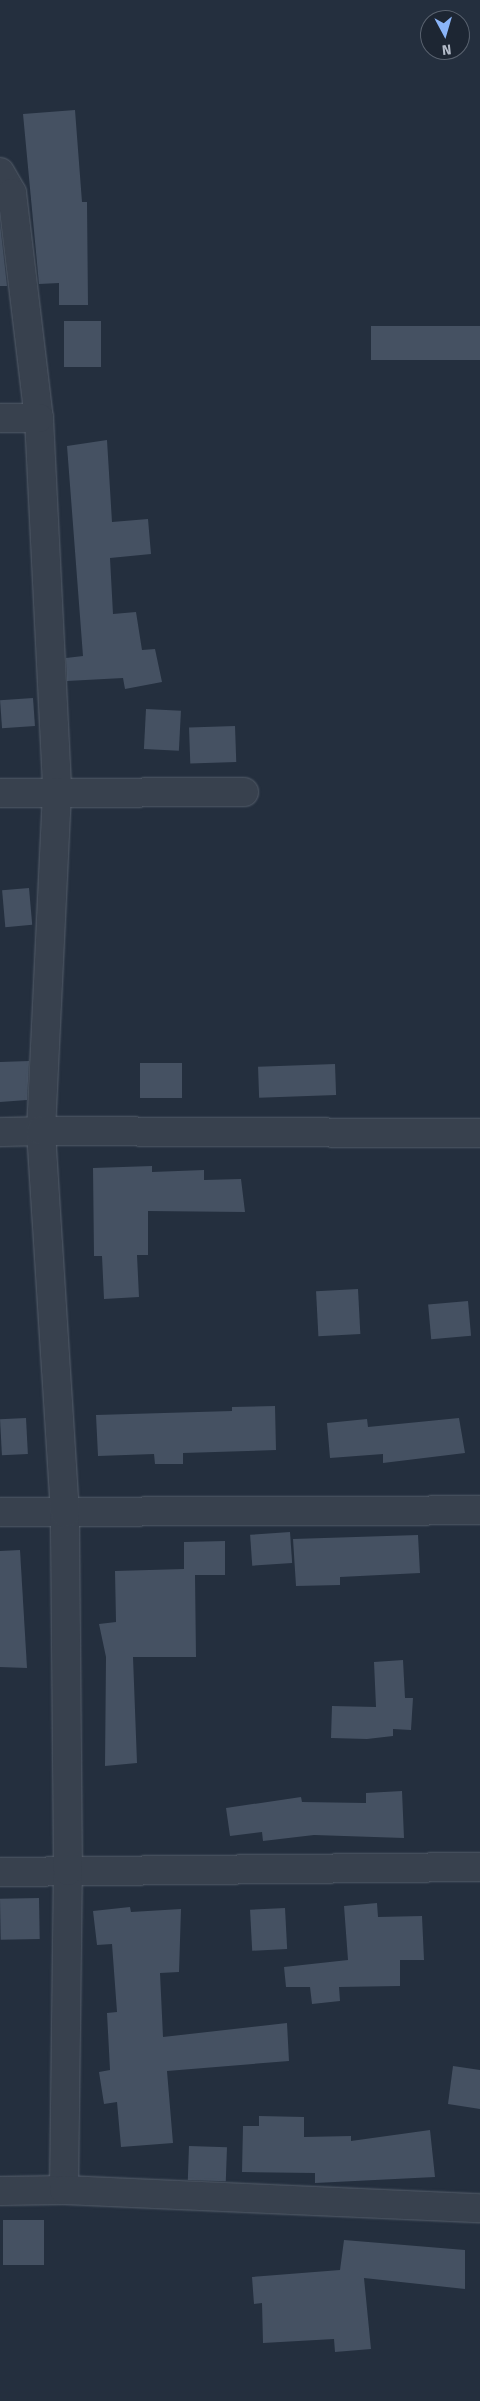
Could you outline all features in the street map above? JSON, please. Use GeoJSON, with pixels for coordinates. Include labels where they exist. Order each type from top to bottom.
{"type":"FeatureCollection","features":[{"type":"Feature","properties":{"kind":"street"},"geometry":{"type":"LineString","coordinates":[[0,172],[12,192],[39,418],[57,792],[41,1131],[65,1513],[68,1871],[64,2190]]}},
{"type":"Feature","properties":{"kind":"street"},"geometry":{"type":"LineString","coordinates":[[0,418],[39,418]]}},
{"type":"Feature","properties":{"kind":"street"},"geometry":{"type":"LineString","coordinates":[[0,793],[244,792]]}},
{"type":"Feature","properties":{"kind":"street"},"geometry":{"type":"LineString","coordinates":[[0,1132],[480,1133]]}},
{"type":"Feature","properties":{"kind":"street"},"geometry":{"type":"LineString","coordinates":[[0,1512],[480,1510]]}},
{"type":"Feature","properties":{"kind":"street"},"geometry":{"type":"LineString","coordinates":[[0,1872],[480,1867]]}},
{"type":"Feature","properties":{"kind":"street"},"geometry":{"type":"LineString","coordinates":[[0,2191],[64,2190],[480,2208]]}},
{"type":"Feature","properties":{"kind":"building"},"geometry":{"type":"Polygon","coordinates":[[[75,110],[82,202],[87,202],[88,305],[59,305],[59,283],[39,284],[23,114],[75,110]]]}},
{"type":"Feature","properties":{"kind":"building"},"geometry":{"type":"Polygon","coordinates":[[[0,224],[7,286],[0,286],[0,224]]]}},
{"type":"Feature","properties":{"kind":"building"},"geometry":{"type":"Polygon","coordinates":[[[64,321],[101,321],[101,367],[64,367],[64,321]]]}},
{"type":"Feature","properties":{"kind":"building"},"geometry":{"type":"Polygon","coordinates":[[[371,326],[480,326],[480,360],[371,360],[371,326]]]}},
{"type":"Feature","properties":{"kind":"building"},"geometry":{"type":"Polygon","coordinates":[[[107,440],[112,522],[148,519],[151,554],[110,558],[113,614],[136,612],[142,650],[155,649],[162,682],[125,689],[123,678],[67,681],[66,658],[83,656],[67,446],[107,440]]]}},
{"type":"Feature","properties":{"kind":"building"},"geometry":{"type":"Polygon","coordinates":[[[33,698],[35,726],[2,728],[0,700],[33,698]]]}},
{"type":"Feature","properties":{"kind":"building"},"geometry":{"type":"Polygon","coordinates":[[[146,709],[181,711],[179,751],[144,749],[146,709]]]}},
{"type":"Feature","properties":{"kind":"building"},"geometry":{"type":"Polygon","coordinates":[[[235,726],[236,762],[190,764],[189,728],[235,726]]]}},
{"type":"Feature","properties":{"kind":"building"},"geometry":{"type":"Polygon","coordinates":[[[29,888],[32,925],[5,927],[2,890],[29,888]]]}},
{"type":"Feature","properties":{"kind":"building"},"geometry":{"type":"Polygon","coordinates":[[[29,1061],[27,1100],[0,1102],[0,1062],[29,1061]]]}},
{"type":"Feature","properties":{"kind":"building"},"geometry":{"type":"Polygon","coordinates":[[[140,1063],[182,1063],[182,1098],[140,1098],[140,1063]]]}},
{"type":"Feature","properties":{"kind":"building"},"geometry":{"type":"Polygon","coordinates":[[[335,1064],[336,1095],[259,1098],[258,1067],[335,1064]]]}},
{"type":"Feature","properties":{"kind":"building"},"geometry":{"type":"Polygon","coordinates":[[[152,1166],[152,1172],[204,1170],[204,1180],[241,1179],[245,1212],[148,1211],[148,1255],[137,1255],[139,1297],[104,1299],[102,1256],[94,1256],[93,1168],[152,1166]]]}},
{"type":"Feature","properties":{"kind":"building"},"geometry":{"type":"Polygon","coordinates":[[[358,1289],[360,1334],[318,1336],[316,1291],[358,1289]]]}},
{"type":"Feature","properties":{"kind":"building"},"geometry":{"type":"Polygon","coordinates":[[[468,1301],[471,1336],[431,1339],[428,1304],[468,1301]]]}},
{"type":"Feature","properties":{"kind":"building"},"geometry":{"type":"Polygon","coordinates":[[[275,1406],[276,1450],[183,1453],[183,1464],[155,1464],[154,1454],[98,1456],[96,1415],[232,1411],[232,1407],[275,1406]]]}},
{"type":"Feature","properties":{"kind":"building"},"geometry":{"type":"Polygon","coordinates":[[[26,1418],[28,1454],[2,1455],[0,1419],[26,1418]]]}},
{"type":"Feature","properties":{"kind":"building"},"geometry":{"type":"Polygon","coordinates":[[[459,1418],[465,1453],[383,1463],[383,1454],[330,1458],[327,1423],[367,1419],[368,1427],[459,1418]]]}},
{"type":"Feature","properties":{"kind":"building"},"geometry":{"type":"Polygon","coordinates":[[[290,1532],[292,1563],[252,1566],[250,1535],[290,1532]]]}},
{"type":"Feature","properties":{"kind":"building"},"geometry":{"type":"Polygon","coordinates":[[[418,1535],[420,1573],[340,1577],[340,1585],[296,1586],[293,1539],[418,1535]]]}},
{"type":"Feature","properties":{"kind":"building"},"geometry":{"type":"Polygon","coordinates":[[[225,1541],[225,1575],[195,1575],[196,1657],[133,1657],[137,1763],[105,1766],[106,1657],[99,1624],[116,1622],[115,1571],[184,1569],[184,1542],[225,1541]]]}},
{"type":"Feature","properties":{"kind":"building"},"geometry":{"type":"Polygon","coordinates":[[[20,1550],[27,1668],[0,1667],[0,1551],[20,1550]]]}},
{"type":"Feature","properties":{"kind":"building"},"geometry":{"type":"Polygon","coordinates":[[[403,1660],[405,1698],[413,1698],[411,1730],[393,1729],[393,1736],[367,1739],[331,1738],[332,1706],[376,1707],[374,1662],[403,1660]]]}},
{"type":"Feature","properties":{"kind":"building"},"geometry":{"type":"Polygon","coordinates":[[[402,1791],[404,1838],[314,1835],[263,1841],[262,1832],[230,1836],[226,1808],[301,1797],[302,1802],[366,1803],[366,1793],[402,1791]]]}},
{"type":"Feature","properties":{"kind":"building"},"geometry":{"type":"Polygon","coordinates":[[[39,1898],[40,1939],[1,1940],[0,1899],[39,1898]]]}},
{"type":"Feature","properties":{"kind":"building"},"geometry":{"type":"Polygon","coordinates":[[[377,1903],[378,1917],[422,1916],[424,1960],[400,1960],[400,1986],[339,1987],[340,2001],[312,2004],[310,1987],[286,1987],[284,1967],[348,1960],[344,1906],[377,1903]]]}},
{"type":"Feature","properties":{"kind":"building"},"geometry":{"type":"Polygon","coordinates":[[[130,1907],[131,1912],[181,1909],[179,1972],[160,1973],[163,2037],[287,2023],[289,2061],[167,2071],[173,2143],[121,2147],[117,2102],[104,2104],[99,2072],[110,2070],[107,2013],[117,2012],[112,1944],[97,1945],[93,1911],[130,1907]]]}},
{"type":"Feature","properties":{"kind":"building"},"geometry":{"type":"Polygon","coordinates":[[[285,1908],[287,1949],[252,1951],[250,1910],[285,1908]]]}},
{"type":"Feature","properties":{"kind":"building"},"geometry":{"type":"Polygon","coordinates":[[[453,2066],[480,2070],[480,2109],[448,2104],[453,2066]]]}},
{"type":"Feature","properties":{"kind":"building"},"geometry":{"type":"Polygon","coordinates":[[[259,2116],[304,2117],[304,2137],[351,2136],[351,2141],[430,2130],[435,2177],[315,2183],[315,2173],[242,2172],[243,2126],[259,2126],[259,2116]]]}},
{"type":"Feature","properties":{"kind":"building"},"geometry":{"type":"Polygon","coordinates":[[[189,2146],[227,2147],[226,2181],[188,2180],[189,2146]]]}},
{"type":"Feature","properties":{"kind":"building"},"geometry":{"type":"Polygon","coordinates":[[[3,2220],[44,2220],[44,2265],[3,2265],[3,2220]]]}},
{"type":"Feature","properties":{"kind":"building"},"geometry":{"type":"Polygon","coordinates":[[[344,2240],[465,2250],[465,2289],[364,2278],[371,2349],[335,2352],[334,2339],[263,2343],[262,2303],[254,2304],[252,2277],[340,2270],[344,2240]]]}}]}
